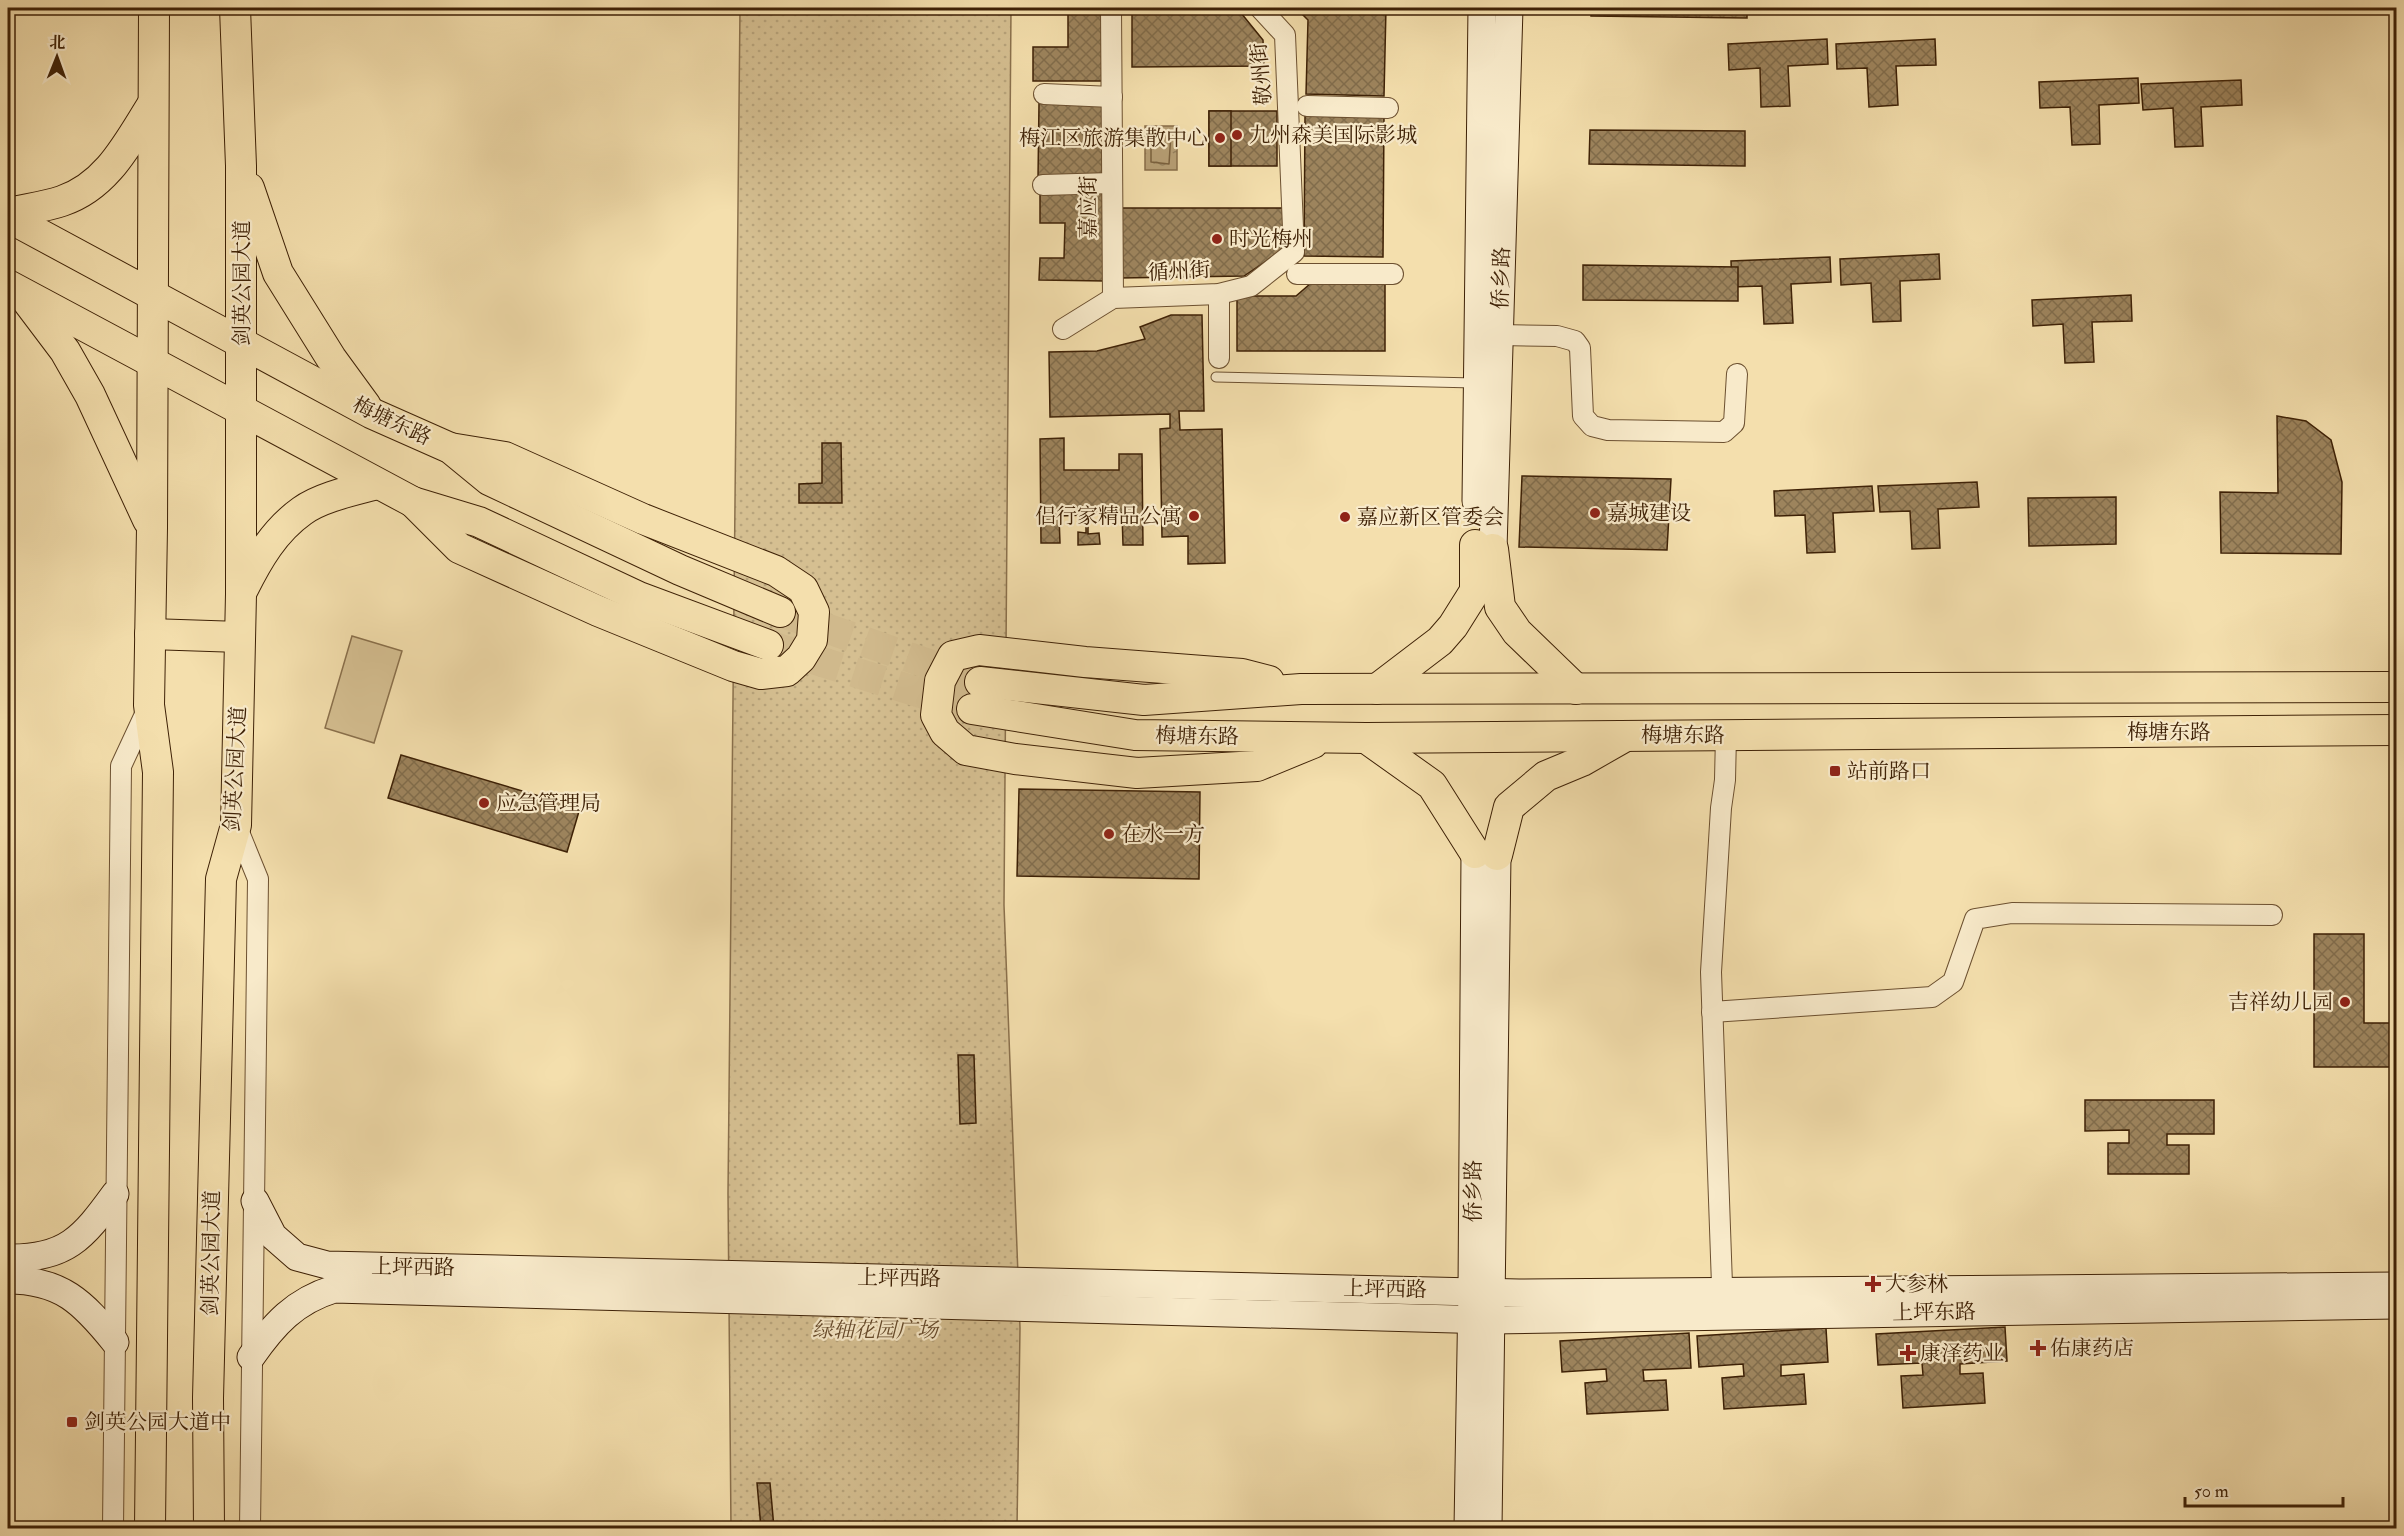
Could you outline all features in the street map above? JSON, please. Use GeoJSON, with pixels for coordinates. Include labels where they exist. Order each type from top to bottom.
{"type":"FeatureCollection","features":[{"type":"Feature","properties":{"kind":"main road"},"geometry":{"type":"LineString","coordinates":[[150,1528],[158,772],[149,705],[154,8]]}},
{"type":"Feature","properties":{"kind":"main road","name":"剑英公园大道"},"geometry":{"type":"LineString","coordinates":[[209,1528],[208,1398],[221,879],[236,825],[241,594],[241,166],[235,8]]}},
{"type":"Feature","properties":{"kind":"main road"},"geometry":{"type":"LineString","coordinates":[[8,215],[62,201],[90,188],[122,153],[152,105]]}},
{"type":"Feature","properties":{"kind":"main road"},"geometry":{"type":"LineString","coordinates":[[241,166],[278,273],[331,358],[371,413]]}},
{"type":"Feature","properties":{"kind":"main road","name":"梅塘东路"},"geometry":{"type":"LineString","coordinates":[[8,215],[371,413],[450,447],[489,480],[680,570],[780,612]]}},
{"type":"Feature","properties":{"kind":"main road"},"geometry":{"type":"LineString","coordinates":[[14,288],[413,502],[479,522],[639,597],[768,645]]}},
{"type":"Feature","properties":{"kind":"main road"},"geometry":{"type":"LineString","coordinates":[[14,288],[65,351],[90,394],[152,528]]}},
{"type":"Feature","properties":{"kind":"main road"},"geometry":{"type":"LineString","coordinates":[[413,502],[459,548],[598,611],[733,666],[761,674],[787,671],[801,658],[812,640],[814,612],[803,589],[776,571],[643,519],[505,456],[450,447]]}},
{"type":"Feature","properties":{"kind":"main road"},"geometry":{"type":"LineString","coordinates":[[241,594],[261,554],[283,527],[304,509],[338,495],[377,484]]}},
{"type":"Feature","properties":{"kind":"main road"},"geometry":{"type":"LineString","coordinates":[[1484,547],[1500,607],[1517,632],[1576,688]]}},
{"type":"Feature","properties":{"kind":"main road"},"geometry":{"type":"LineString","coordinates":[[1377,689],[1440,640],[1453,626],[1475,591],[1484,547]]}},
{"type":"Feature","properties":{"kind":"main road"},"geometry":{"type":"LineString","coordinates":[[150,634],[240,637]]}},
{"type":"Feature","properties":{"kind":"main road"},"geometry":{"type":"LineString","coordinates":[[1301,689],[1242,674],[1074,661],[980,650],[954,656],[940,681],[936,715],[945,732],[966,750],[1015,759],[1137,773],[1257,766],[1325,738]]}},
{"type":"Feature","properties":{"kind":"main road","name":"梅塘东路"},"geometry":{"type":"LineString","coordinates":[[2397,687],[1301,689],[1144,700],[976,696],[1135,735],[1366,738],[2397,730]]}},
{"type":"Feature","properties":{"kind":"main road"},"geometry":{"type":"LineString","coordinates":[[1366,738],[1432,785],[1486,854],[1509,807],[1546,776],[1582,761],[1626,736]]}},
{"type":"Feature","properties":{"kind":"street","name":"嘉应街"},"geometry":{"type":"LineString","coordinates":[[1112,8],[1113,298]]}},
{"type":"Feature","properties":{"kind":"street","name":"敬州街"},"geometry":{"type":"LineString","coordinates":[[1260,8],[1285,35],[1294,252]]}},
{"type":"Feature","properties":{"kind":"street","name":"侨乡路"},"geometry":{"type":"LineString","coordinates":[[1482,8],[1478,384],[1484,547]]}},
{"type":"Feature","properties":{"kind":"street","name":"侨乡路"},"geometry":{"type":"LineString","coordinates":[[1484,547],[1499,335],[1509,8]]}},
{"type":"Feature","properties":{"kind":"street"},"geometry":{"type":"LineString","coordinates":[[1044,94],[1112,97]]}},
{"type":"Feature","properties":{"kind":"street"},"geometry":{"type":"LineString","coordinates":[[1307,106],[1388,108]]}},
{"type":"Feature","properties":{"kind":"street"},"geometry":{"type":"LineString","coordinates":[[1043,184],[1112,183]]}},
{"type":"Feature","properties":{"kind":"street","name":"循州街"},"geometry":{"type":"LineString","coordinates":[[1063,328],[1113,298],[1219,294],[1251,286],[1294,252]]}},
{"type":"Feature","properties":{"kind":"street"},"geometry":{"type":"LineString","coordinates":[[1297,274],[1393,274]]}},
{"type":"Feature","properties":{"kind":"street"},"geometry":{"type":"LineString","coordinates":[[1218,368],[1219,294]]}},
{"type":"Feature","properties":{"kind":"street"},"geometry":{"type":"LineString","coordinates":[[1499,335],[1557,336],[1575,341],[1580,348],[1583,416],[1592,426],[1608,430],[1724,432],[1734,423],[1737,374]]}},
{"type":"Feature","properties":{"kind":"street"},"geometry":{"type":"LineString","coordinates":[[113,1528],[121,766],[149,705]]}},
{"type":"Feature","properties":{"kind":"street"},"geometry":{"type":"LineString","coordinates":[[1722,1286],[1711,972],[1726,735]]}},
{"type":"Feature","properties":{"kind":"street"},"geometry":{"type":"LineString","coordinates":[[236,825],[258,879],[250,1528]]}},
{"type":"Feature","properties":{"kind":"street","name":"侨乡路"},"geometry":{"type":"LineString","coordinates":[[1467,1528],[1482,1292],[1486,854]]}},
{"type":"Feature","properties":{"kind":"street"},"geometry":{"type":"LineString","coordinates":[[1712,1012],[1932,997],[1953,982],[1975,919],[2012,913],[2272,915]]}},
{"type":"Feature","properties":{"kind":"street"},"geometry":{"type":"LineString","coordinates":[[18,1269],[74,1243],[93,1224],[116,1194]]}},
{"type":"Feature","properties":{"kind":"street"},"geometry":{"type":"LineString","coordinates":[[251,1357],[271,1328],[316,1294],[331,1277],[297,1257],[273,1236],[255,1201]]}},
{"type":"Feature","properties":{"kind":"street"},"geometry":{"type":"LineString","coordinates":[[18,1269],[69,1296],[95,1317],[115,1342]]}},
{"type":"Feature","properties":{"kind":"street","name":"上坪西路"},"geometry":{"type":"LineString","coordinates":[[331,1277],[1482,1292]]}},
{"type":"Feature","properties":{"kind":"street","name":"上坪西路"},"geometry":{"type":"LineString","coordinates":[[331,1277],[1481,1319]]}},
{"type":"Feature","properties":{"kind":"street","name":"上坪东路"},"geometry":{"type":"LineString","coordinates":[[1482,1292],[2397,1286]]}},
{"type":"Feature","properties":{"kind":"street","name":"上坪东路"},"geometry":{"type":"LineString","coordinates":[[1481,1319],[2397,1305]]}},
{"type":"Feature","properties":{"kind":"street","name":"侨乡路"},"geometry":{"type":"LineString","coordinates":[[1481,1319],[1488,1528]]}},
{"type":"Feature","properties":{"kind":"lane"},"geometry":{"type":"LineString","coordinates":[[1218,368],[1478,384]]}},
{"type":"Feature","properties":{"kind":"green space","name":"绿轴花园广场"},"geometry":{"type":"Polygon","coordinates":[[[740,8],[1011,8],[1004,905],[1020,1328],[1017,1528],[731,1528],[728,1194],[740,8]]]}},
{"type":"Feature","properties":{"kind":"green space"},"geometry":{"type":"Polygon","coordinates":[[[352,636],[402,651],[374,743],[325,728],[352,636]]]}},
{"type":"Feature","properties":{"kind":"water"},"geometry":{"type":"Polygon","coordinates":[[[1145,126],[1177,126],[1177,170],[1145,170],[1145,126]]]}},
{"type":"Feature","properties":{"kind":"building"},"geometry":{"type":"Polygon","coordinates":[[[1068,8],[1102,8],[1102,81],[1033,81],[1033,47],[1068,47],[1068,8]]]}},
{"type":"Feature","properties":{"kind":"building"},"geometry":{"type":"Polygon","coordinates":[[[1132,8],[1237,8],[1263,40],[1264,66],[1132,67],[1132,8]]]}},
{"type":"Feature","properties":{"kind":"building"},"geometry":{"type":"Polygon","coordinates":[[[1296,8],[1386,8],[1384,96],[1306,94],[1308,20],[1296,8]]]}},
{"type":"Feature","properties":{"kind":"building"},"geometry":{"type":"Polygon","coordinates":[[[1591,8],[1747,8],[1747,18],[1591,16],[1591,8]]]}},
{"type":"Feature","properties":{"kind":"building"},"geometry":{"type":"Polygon","coordinates":[[[1827,39],[1828,64],[1788,66],[1790,106],[1761,107],[1760,68],[1729,70],[1728,44],[1827,39]]]}},
{"type":"Feature","properties":{"kind":"building"},"geometry":{"type":"Polygon","coordinates":[[[1935,39],[1936,65],[1896,66],[1898,105],[1869,107],[1867,68],[1837,69],[1836,44],[1935,39]]]}},
{"type":"Feature","properties":{"kind":"building"},"geometry":{"type":"Polygon","coordinates":[[[2138,78],[2139,103],[2099,105],[2100,144],[2072,145],[2070,107],[2040,108],[2039,82],[2138,78]]]}},
{"type":"Feature","properties":{"kind":"building"},"geometry":{"type":"Polygon","coordinates":[[[2241,80],[2242,105],[2201,107],[2203,146],[2175,147],[2173,108],[2143,110],[2141,84],[2241,80]]]}},
{"type":"Feature","properties":{"kind":"building"},"geometry":{"type":"Polygon","coordinates":[[[1039,103],[1108,104],[1106,180],[1038,179],[1039,103]]]}},
{"type":"Feature","properties":{"kind":"building"},"geometry":{"type":"Polygon","coordinates":[[[1209,111],[1277,111],[1277,166],[1209,166],[1209,111]]]}},
{"type":"Feature","properties":{"kind":"building","name":"梅江区旅游集散中心"},"geometry":{"type":"Polygon","coordinates":[[[1209,111],[1231,111],[1231,166],[1209,166],[1209,111]]]}},
{"type":"Feature","properties":{"kind":"building"},"geometry":{"type":"Polygon","coordinates":[[[1305,116],[1384,117],[1383,257],[1304,256],[1305,116]]]}},
{"type":"Feature","properties":{"kind":"building"},"geometry":{"type":"Polygon","coordinates":[[[1590,130],[1745,131],[1745,166],[1589,164],[1590,130]]]}},
{"type":"Feature","properties":{"kind":"building"},"geometry":{"type":"Polygon","coordinates":[[[1040,191],[1105,192],[1105,281],[1039,280],[1040,258],[1064,258],[1065,223],[1040,223],[1040,191]]]}},
{"type":"Feature","properties":{"kind":"building"},"geometry":{"type":"Polygon","coordinates":[[[1121,208],[1284,208],[1283,250],[1244,276],[1120,278],[1121,208]]]}},
{"type":"Feature","properties":{"kind":"building"},"geometry":{"type":"Polygon","coordinates":[[[1939,254],[1940,279],[1900,281],[1901,321],[1873,322],[1871,283],[1841,285],[1840,259],[1939,254]]]}},
{"type":"Feature","properties":{"kind":"building"},"geometry":{"type":"Polygon","coordinates":[[[1830,257],[1831,282],[1791,284],[1793,323],[1764,324],[1762,286],[1732,287],[1731,261],[1830,257]]]}},
{"type":"Feature","properties":{"kind":"building"},"geometry":{"type":"Polygon","coordinates":[[[1583,265],[1738,267],[1738,301],[1583,300],[1583,265]]]}},
{"type":"Feature","properties":{"kind":"building"},"geometry":{"type":"Polygon","coordinates":[[[1310,284],[1385,284],[1385,351],[1237,351],[1237,296],[1296,296],[1310,284]]]}},
{"type":"Feature","properties":{"kind":"building"},"geometry":{"type":"Polygon","coordinates":[[[2131,295],[2132,321],[2092,322],[2094,362],[2065,363],[2063,324],[2033,326],[2032,300],[2131,295]]]}},
{"type":"Feature","properties":{"kind":"building"},"geometry":{"type":"Polygon","coordinates":[[[1171,315],[1202,315],[1204,411],[1179,411],[1180,430],[1222,429],[1225,563],[1188,564],[1188,536],[1162,537],[1160,429],[1170,428],[1170,414],[1050,417],[1049,352],[1097,351],[1145,339],[1140,327],[1171,315]]]}},
{"type":"Feature","properties":{"kind":"building"},"geometry":{"type":"Polygon","coordinates":[[[2277,416],[2306,421],[2331,440],[2342,482],[2341,554],[2221,553],[2220,492],[2278,493],[2277,416]]]}},
{"type":"Feature","properties":{"kind":"building"},"geometry":{"type":"Polygon","coordinates":[[[1064,438],[1064,470],[1119,470],[1119,454],[1142,454],[1143,545],[1123,545],[1122,513],[1088,513],[1088,534],[1099,533],[1100,544],[1078,545],[1078,532],[1086,533],[1086,515],[1059,516],[1060,543],[1041,543],[1040,439],[1064,438]]]}},
{"type":"Feature","properties":{"kind":"building"},"geometry":{"type":"Polygon","coordinates":[[[822,443],[841,443],[842,503],[799,503],[799,484],[822,483],[822,443]]]}},
{"type":"Feature","properties":{"kind":"building","name":"嘉城建设"},"geometry":{"type":"Polygon","coordinates":[[[1522,476],[1671,479],[1667,550],[1519,547],[1522,476]]]}},
{"type":"Feature","properties":{"kind":"building"},"geometry":{"type":"Polygon","coordinates":[[[1977,482],[1979,507],[1938,509],[1940,548],[1912,549],[1910,511],[1880,512],[1878,486],[1977,482]]]}},
{"type":"Feature","properties":{"kind":"building"},"geometry":{"type":"Polygon","coordinates":[[[1872,486],[1874,511],[1833,513],[1835,552],[1807,553],[1805,515],[1775,516],[1774,491],[1872,486]]]}},
{"type":"Feature","properties":{"kind":"building"},"geometry":{"type":"Polygon","coordinates":[[[2116,497],[2116,544],[2029,546],[2028,498],[2116,497]]]}},
{"type":"Feature","properties":{"kind":"building","name":"应急管理局"},"geometry":{"type":"Polygon","coordinates":[[[401,755],[580,808],[567,852],[388,798],[401,755]]]}},
{"type":"Feature","properties":{"kind":"building","name":"在水一方"},"geometry":{"type":"Polygon","coordinates":[[[1019,789],[1200,792],[1199,879],[1017,876],[1019,789]]]}},
{"type":"Feature","properties":{"kind":"building"},"geometry":{"type":"Polygon","coordinates":[[[2314,934],[2364,934],[2364,1023],[2390,1023],[2390,1011],[2396,1011],[2396,1067],[2314,1067],[2314,934]]]}},
{"type":"Feature","properties":{"kind":"building"},"geometry":{"type":"Polygon","coordinates":[[[958,1055],[974,1055],[976,1123],[960,1124],[958,1055]]]}},
{"type":"Feature","properties":{"kind":"building"},"geometry":{"type":"Polygon","coordinates":[[[2085,1100],[2214,1100],[2214,1134],[2167,1134],[2167,1145],[2189,1145],[2189,1174],[2108,1174],[2108,1143],[2129,1143],[2129,1130],[2085,1131],[2085,1100]]]}},
{"type":"Feature","properties":{"kind":"building"},"geometry":{"type":"Polygon","coordinates":[[[2005,1327],[2007,1361],[1960,1364],[1960,1374],[1983,1373],[1985,1403],[1903,1408],[1901,1376],[1923,1375],[1922,1363],[1878,1365],[1876,1334],[2005,1327]]]}},
{"type":"Feature","properties":{"kind":"building"},"geometry":{"type":"Polygon","coordinates":[[[1826,1328],[1828,1362],[1781,1365],[1781,1376],[1804,1374],[1806,1404],[1724,1409],[1722,1378],[1744,1376],[1743,1364],[1699,1367],[1697,1336],[1826,1328]]]}},
{"type":"Feature","properties":{"kind":"building"},"geometry":{"type":"Polygon","coordinates":[[[1689,1333],[1691,1368],[1643,1370],[1644,1381],[1666,1380],[1668,1410],[1587,1414],[1585,1383],[1607,1381],[1606,1369],[1562,1372],[1560,1341],[1689,1333]]]}},
{"type":"Feature","properties":{"kind":"building"},"geometry":{"type":"Polygon","coordinates":[[[757,1483],[770,1483],[774,1528],[761,1528],[757,1483]]]}},
{"type":"Feature","properties":{"kind":"tunnel"},"geometry":{"type":"LineString","coordinates":[[780,612],[980,682]]}},
{"type":"Feature","properties":{"kind":"tunnel"},"geometry":{"type":"LineString","coordinates":[[768,645],[972,709]]}},
{"type":"Feature","properties":{"kind":"place","name":"九州森美国际影城"},"geometry":{"type":"Point","coordinates":[1237,135]}},
{"type":"Feature","properties":{"kind":"place","name":"梅江区旅游集散中心"},"geometry":{"type":"Point","coordinates":[1220,138]}},
{"type":"Feature","properties":{"kind":"place","name":"时光梅州"},"geometry":{"type":"Point","coordinates":[1217,239]}},
{"type":"Feature","properties":{"kind":"place","name":"嘉城建设"},"geometry":{"type":"Point","coordinates":[1595,513]}},
{"type":"Feature","properties":{"kind":"place","name":"侣行家精品公寓"},"geometry":{"type":"Point","coordinates":[1194,516]}},
{"type":"Feature","properties":{"kind":"place","name":"嘉应新区管委会"},"geometry":{"type":"Point","coordinates":[1345,517]}},
{"type":"Feature","properties":{"kind":"place","name":"站前路口"},"geometry":{"type":"Point","coordinates":[1835,771]}},
{"type":"Feature","properties":{"kind":"place","name":"应急管理局"},"geometry":{"type":"Point","coordinates":[484,803]}},
{"type":"Feature","properties":{"kind":"place","name":"在水一方"},"geometry":{"type":"Point","coordinates":[1109,834]}},
{"type":"Feature","properties":{"kind":"place","name":"吉祥幼儿园"},"geometry":{"type":"Point","coordinates":[2345,1002]}},
{"type":"Feature","properties":{"kind":"place","name":"大参林"},"geometry":{"type":"Point","coordinates":[1873,1284]}},
{"type":"Feature","properties":{"kind":"place","name":"佑康药店"},"geometry":{"type":"Point","coordinates":[2038,1348]}},
{"type":"Feature","properties":{"kind":"place","name":"康泽药业"},"geometry":{"type":"Point","coordinates":[1908,1353]}},
{"type":"Feature","properties":{"kind":"place","name":"剑英公园大道中"},"geometry":{"type":"Point","coordinates":[72,1422]}}]}
